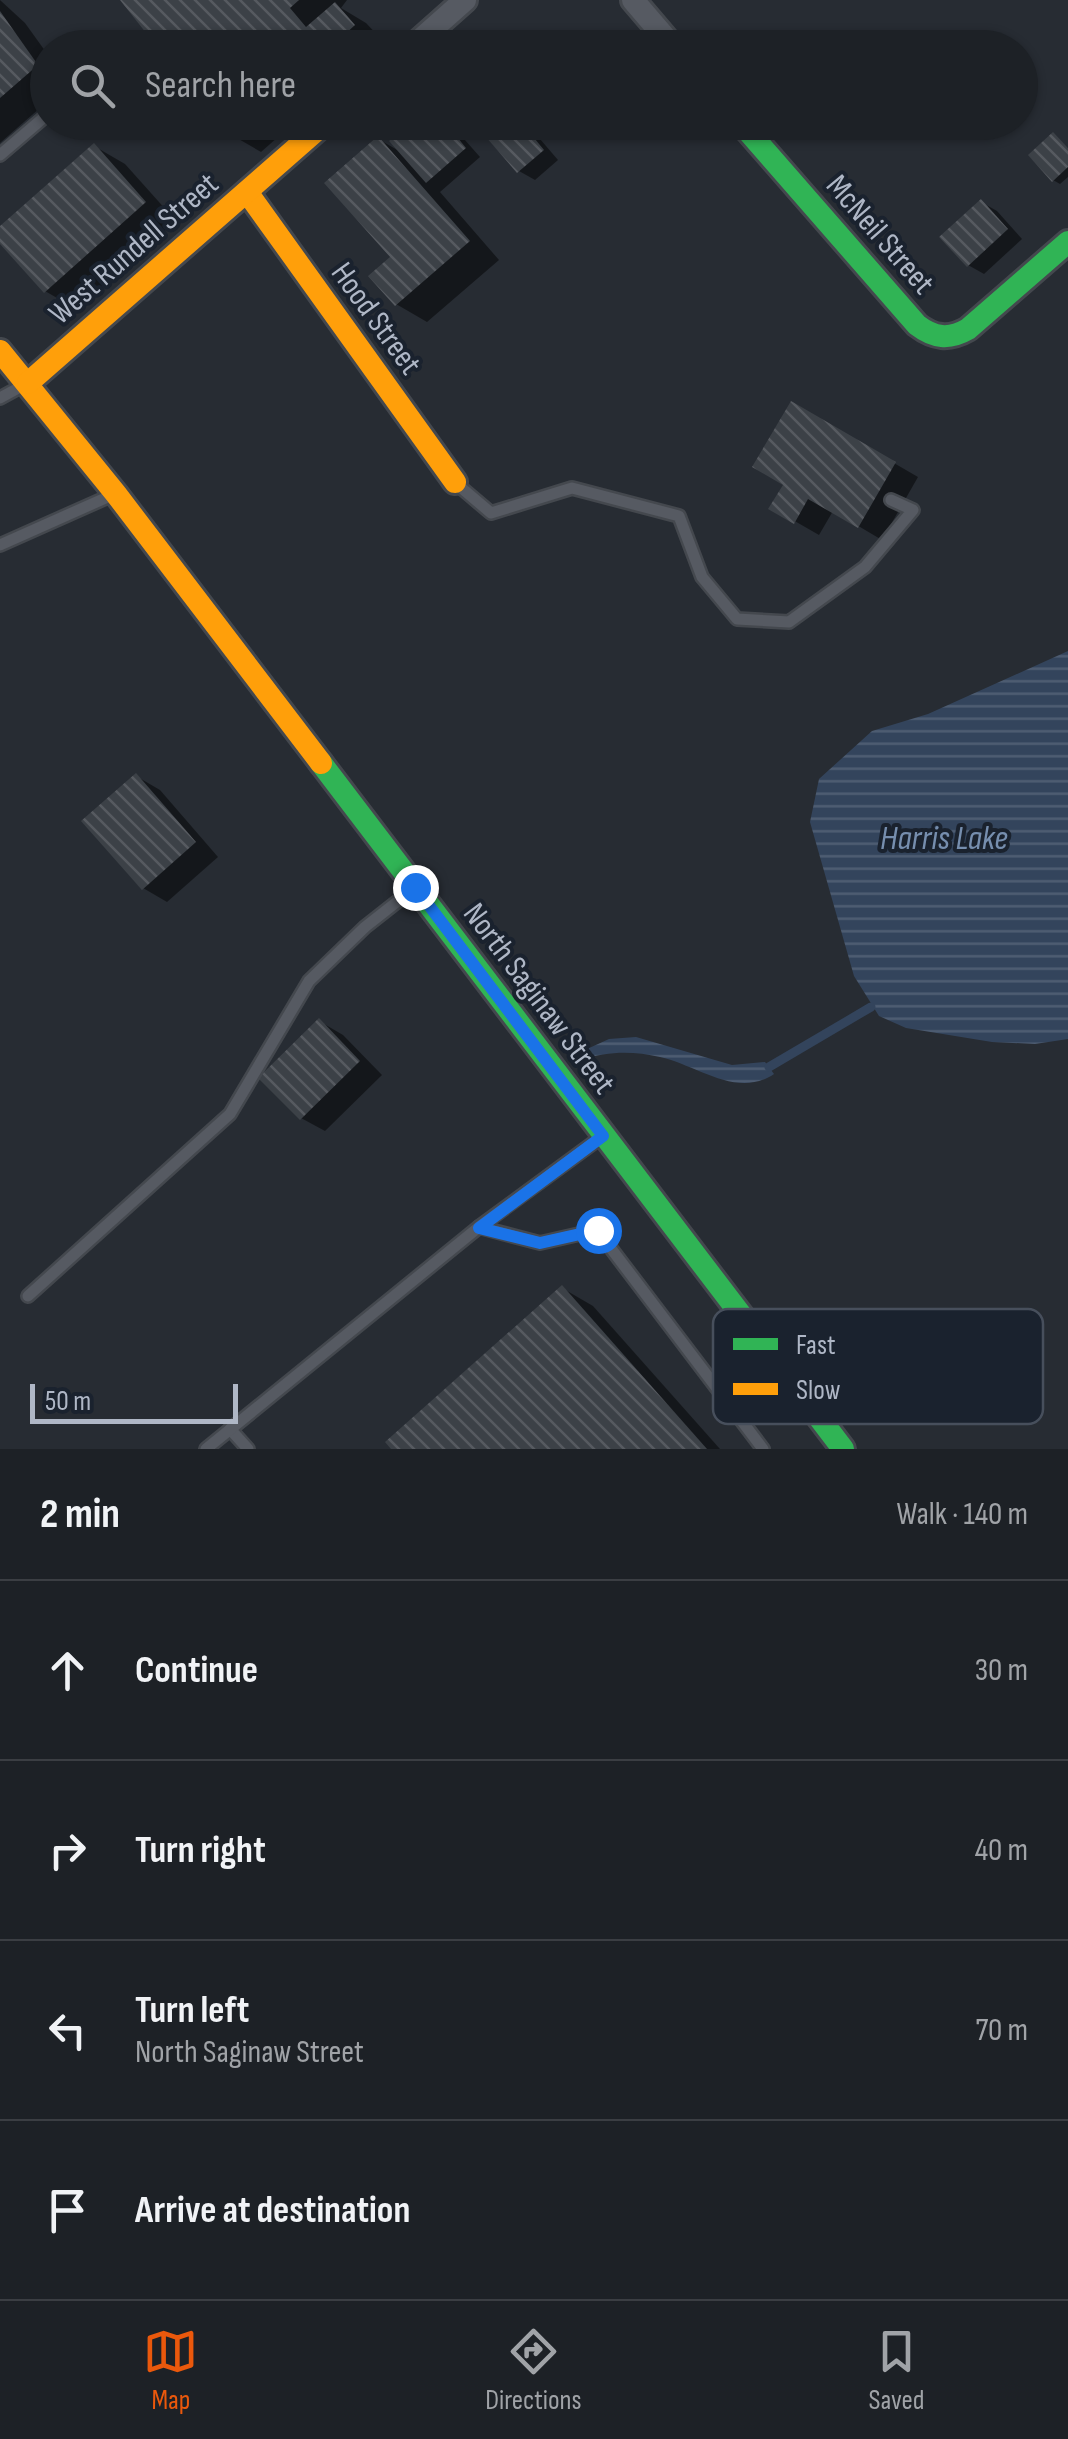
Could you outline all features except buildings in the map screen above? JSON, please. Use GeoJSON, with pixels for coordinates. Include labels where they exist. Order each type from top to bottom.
{"type":"FeatureCollection","features":[{"type":"Feature","properties":{"kind":"street"},"geometry":{"type":"LineString","coordinates":[[431,30],[465,0]]}},
{"type":"Feature","properties":{"kind":"street"},"geometry":{"type":"LineString","coordinates":[[633,0],[659,30]]}},
{"type":"Feature","properties":{"kind":"street","name":"West Rundell Street"},"geometry":{"type":"LineString","coordinates":[[28,383],[306,140]]}},
{"type":"Feature","properties":{"kind":"street","name":"McNeil Street"},"geometry":{"type":"LineString","coordinates":[[756,140],[917,325],[938,337],[953,337],[968,330],[1068,242]]}},
{"type":"Feature","properties":{"kind":"street","name":"Hood Street"},"geometry":{"type":"LineString","coordinates":[[247,192],[455,482]]}},
{"type":"Feature","properties":{"kind":"street","name":"North Saginaw Street"},"geometry":{"type":"LineString","coordinates":[[0,351],[116,494],[735,1309]]}},
{"type":"Feature","properties":{"kind":"street","name":"North Saginaw Street"},"geometry":{"type":"LineString","coordinates":[[823,1424],[842,1449]]}},
{"type":"Feature","properties":{"kind":"lane"},"geometry":{"type":"LineString","coordinates":[[0,155],[30,129]]}},
{"type":"Feature","properties":{"kind":"lane"},"geometry":{"type":"LineString","coordinates":[[0,398],[28,383]]}},
{"type":"Feature","properties":{"kind":"lane"},"geometry":{"type":"LineString","coordinates":[[455,482],[491,514],[572,488],[679,516],[702,577],[737,619],[789,622],[865,567],[913,510],[890,500]]}},
{"type":"Feature","properties":{"kind":"lane"},"geometry":{"type":"LineString","coordinates":[[0,545],[116,494]]}},
{"type":"Feature","properties":{"kind":"lane"},"geometry":{"type":"LineString","coordinates":[[28,1296],[230,1114],[309,980],[364,927],[415,887]]}},
{"type":"Feature","properties":{"kind":"lane"},"geometry":{"type":"LineString","coordinates":[[206,1449],[479,1228],[603,1136]]}},
{"type":"Feature","properties":{"kind":"lane"},"geometry":{"type":"LineString","coordinates":[[479,1228],[540,1243],[598,1230],[713,1383]]}},
{"type":"Feature","properties":{"kind":"lane"},"geometry":{"type":"LineString","coordinates":[[744,1424],[763,1449]]}},
{"type":"Feature","properties":{"kind":"lane"},"geometry":{"type":"LineString","coordinates":[[230,1429],[248,1449]]}},
{"type":"Feature","properties":{"kind":"water","name":"Harris Lake"},"geometry":{"type":"Polygon","coordinates":[[[1068,651],[1068,1039],[1035,1044],[992,1042],[906,1028],[879,1016],[854,976],[810,822],[819,779],[872,731],[928,714],[1068,651]]]}},
{"type":"Feature","properties":{"kind":"water"},"geometry":{"type":"Polygon","coordinates":[[[636,1037],[732,1065],[765,1062],[774,1074],[760,1081],[731,1082],[650,1055],[611,1054],[581,1060],[576,1054],[609,1039],[636,1037]]]}},
{"type":"Feature","properties":{"kind":"waterway"},"geometry":{"type":"LineString","coordinates":[[769,1067],[871,1007]]}},
{"type":"Feature","properties":{"kind":"traffic: fast"},"geometry":{"type":"LineString","coordinates":[[756,140],[917,325],[929,333],[948,336],[968,329],[1068,242]]}},
{"type":"Feature","properties":{"kind":"traffic: fast"},"geometry":{"type":"LineString","coordinates":[[321,763],[736,1309]]}},
{"type":"Feature","properties":{"kind":"traffic: fast"},"geometry":{"type":"LineString","coordinates":[[824,1424],[843,1449]]}},
{"type":"Feature","properties":{"kind":"traffic: slow"},"geometry":{"type":"LineString","coordinates":[[28,383],[305,140]]}},
{"type":"Feature","properties":{"kind":"traffic: slow"},"geometry":{"type":"LineString","coordinates":[[247,192],[455,482]]}},
{"type":"Feature","properties":{"kind":"traffic: slow"},"geometry":{"type":"LineString","coordinates":[[0,351],[116,494],[321,763]]}},
{"type":"Feature","properties":{"kind":"route"},"geometry":{"type":"LineString","coordinates":[[415,887],[603,1136],[479,1228],[540,1243],[598,1230]]}}]}
